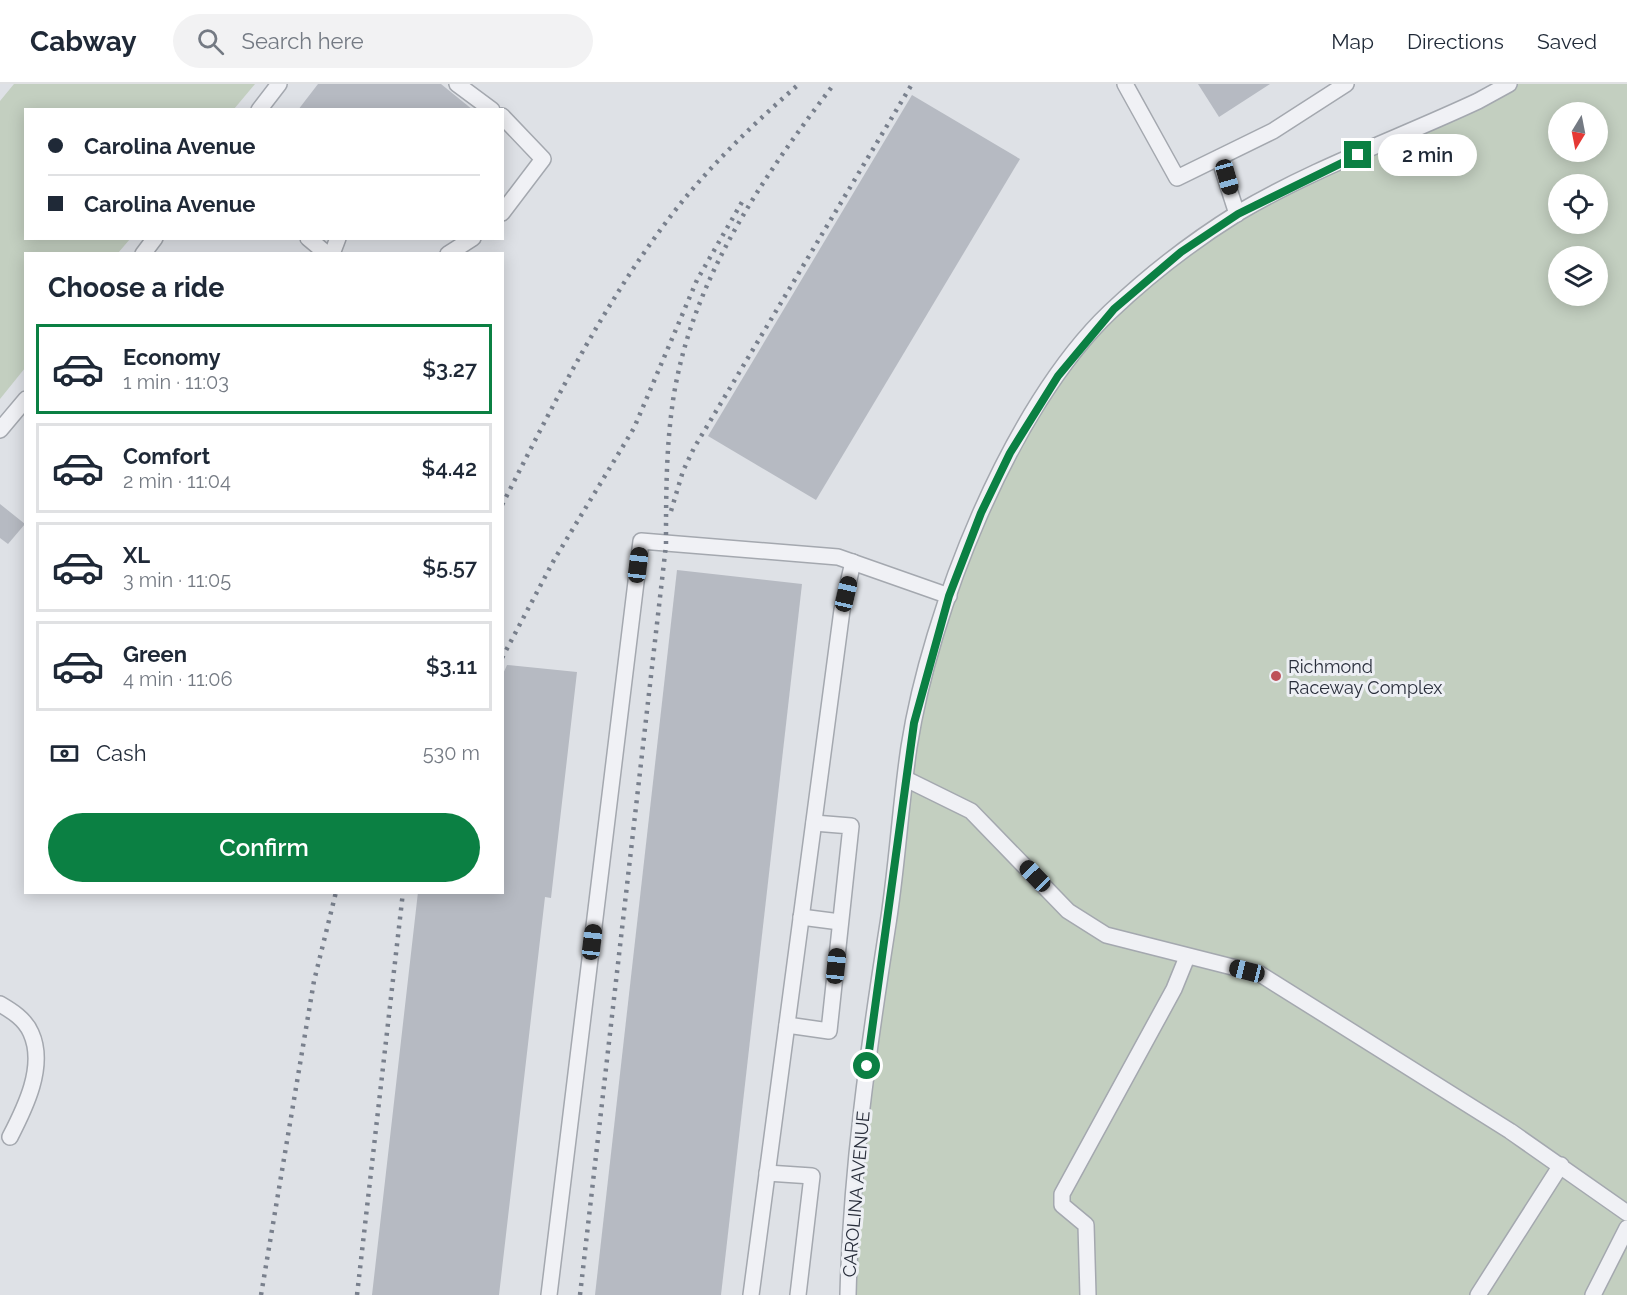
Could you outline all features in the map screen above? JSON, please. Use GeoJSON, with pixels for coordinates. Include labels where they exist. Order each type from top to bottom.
{"type":"FeatureCollection","features":[{"type":"Feature","properties":{"kind":"street"},"geometry":{"type":"LineString","coordinates":[[261,108],[279,84]]}},
{"type":"Feature","properties":{"kind":"street"},"geometry":{"type":"LineString","coordinates":[[457,84],[489,108]]}},
{"type":"Feature","properties":{"kind":"street"},"geometry":{"type":"LineString","coordinates":[[1125,84],[1177,178],[1273,131],[1346,84]]}},
{"type":"Feature","properties":{"kind":"street","name":"CAROLINA AVENUE"},"geometry":{"type":"LineString","coordinates":[[848,1295],[850,1227],[855,1172],[877,981],[887,933],[914,723],[949,596],[981,513],[1010,453],[1031,416],[1079,348],[1114,309],[1163,267],[1238,214],[1294,185],[1478,101],[1509,84]]}},
{"type":"Feature","properties":{"kind":"street"},"geometry":{"type":"LineString","coordinates":[[504,118],[543,159],[504,210]]}},
{"type":"Feature","properties":{"kind":"street"},"geometry":{"type":"LineString","coordinates":[[1219,158],[1238,214]]}},
{"type":"Feature","properties":{"kind":"street"},"geometry":{"type":"LineString","coordinates":[[310,240],[325,252]]}},
{"type":"Feature","properties":{"kind":"street"},"geometry":{"type":"LineString","coordinates":[[451,252],[470,240]]}},
{"type":"Feature","properties":{"kind":"street"},"geometry":{"type":"LineString","coordinates":[[0,430],[24,401]]}},
{"type":"Feature","properties":{"kind":"street"},"geometry":{"type":"LineString","coordinates":[[549,1295],[641,541],[838,557],[949,596]]}},
{"type":"Feature","properties":{"kind":"street"},"geometry":{"type":"LineString","coordinates":[[751,1295],[842,610],[853,562]]}},
{"type":"Feature","properties":{"kind":"street"},"geometry":{"type":"LineString","coordinates":[[906,779],[971,811],[1068,910],[1106,935],[1260,974],[1561,1165],[1627,1213]]}},
{"type":"Feature","properties":{"kind":"street"},"geometry":{"type":"LineString","coordinates":[[787,1025],[829,1031],[851,826],[814,823]]}},
{"type":"Feature","properties":{"kind":"street"},"geometry":{"type":"LineString","coordinates":[[801,917],[840,922]]}},
{"type":"Feature","properties":{"kind":"street"},"geometry":{"type":"LineString","coordinates":[[1088,1295],[1086,1225],[1062,1205],[1062,1194],[1174,989],[1187,957]]}},
{"type":"Feature","properties":{"kind":"street"},"geometry":{"type":"LineString","coordinates":[[0,1004],[25,1023],[30,1031],[34,1048],[30,1094],[10,1137]]}},
{"type":"Feature","properties":{"kind":"street"},"geometry":{"type":"LineString","coordinates":[[1478,1295],[1561,1165]]}},
{"type":"Feature","properties":{"kind":"street"},"geometry":{"type":"LineString","coordinates":[[767,1173],[812,1176],[798,1295]]}},
{"type":"Feature","properties":{"kind":"street"},"geometry":{"type":"LineString","coordinates":[[1593,1295],[1627,1228]]}},
{"type":"Feature","properties":{"kind":"green space"},"geometry":{"type":"Polygon","coordinates":[[[14,84],[255,84],[235,108],[24,108],[24,240],[129,240],[119,252],[24,252],[24,369],[0,399],[0,101],[14,84]]]}},
{"type":"Feature","properties":{"kind":"green space","name":"Richmond Raceway Complex"},"geometry":{"type":"Polygon","coordinates":[[[1509,84],[1627,84],[1627,1295],[848,1295],[850,1227],[914,723],[981,513],[1079,348],[1206,235],[1509,84]]]}},
{"type":"Feature","properties":{"kind":"building"},"geometry":{"type":"Polygon","coordinates":[[[318,84],[441,84],[471,108],[300,108],[318,84]]]}},
{"type":"Feature","properties":{"kind":"building"},"geometry":{"type":"Polygon","coordinates":[[[1198,84],[1270,84],[1219,117],[1198,84]]]}},
{"type":"Feature","properties":{"kind":"building"},"geometry":{"type":"Polygon","coordinates":[[[912,95],[1020,159],[816,500],[708,436],[912,95]]]}},
{"type":"Feature","properties":{"kind":"building"},"geometry":{"type":"Polygon","coordinates":[[[0,504],[24,525],[8,544],[0,538],[0,504]]]}},
{"type":"Feature","properties":{"kind":"building"},"geometry":{"type":"Polygon","coordinates":[[[677,570],[802,584],[721,1295],[595,1295],[677,570]]]}},
{"type":"Feature","properties":{"kind":"building"},"geometry":{"type":"Polygon","coordinates":[[[507,665],[577,672],[551,898],[545,897],[499,1295],[372,1295],[418,894],[504,894],[504,672],[507,665]]]}},
{"type":"Feature","properties":{"kind":"railway"},"geometry":{"type":"LineString","coordinates":[[504,501],[577,362],[640,258],[679,205],[711,168],[799,84]]}},
{"type":"Feature","properties":{"kind":"railway"},"geometry":{"type":"LineString","coordinates":[[580,1295],[666,545],[668,450],[674,394],[697,309],[735,230],[782,155],[834,84]]}},
{"type":"Feature","properties":{"kind":"railway"},"geometry":{"type":"LineString","coordinates":[[671,511],[683,471],[694,448],[912,84]]}},
{"type":"Feature","properties":{"kind":"railway"},"geometry":{"type":"LineString","coordinates":[[504,654],[554,560],[634,428],[697,280],[742,202]]}},
{"type":"Feature","properties":{"kind":"railway"},"geometry":{"type":"LineString","coordinates":[[261,1295],[314,981],[336,894]]}},
{"type":"Feature","properties":{"kind":"railway"},"geometry":{"type":"LineString","coordinates":[[357,1295],[403,894]]}},
{"type":"Feature","properties":{"kind":"place","name":"Richmond Raceway Complex"},"geometry":{"type":"Point","coordinates":[1276,676]}},
{"type":"Feature","properties":{"kind":"route"},"geometry":{"type":"LineString","coordinates":[[867,1066],[914,723],[929,661],[949,596],[981,513],[1010,453],[1058,376],[1102,320],[1163,267],[1181,252],[1238,214],[1358,155]]}}]}
